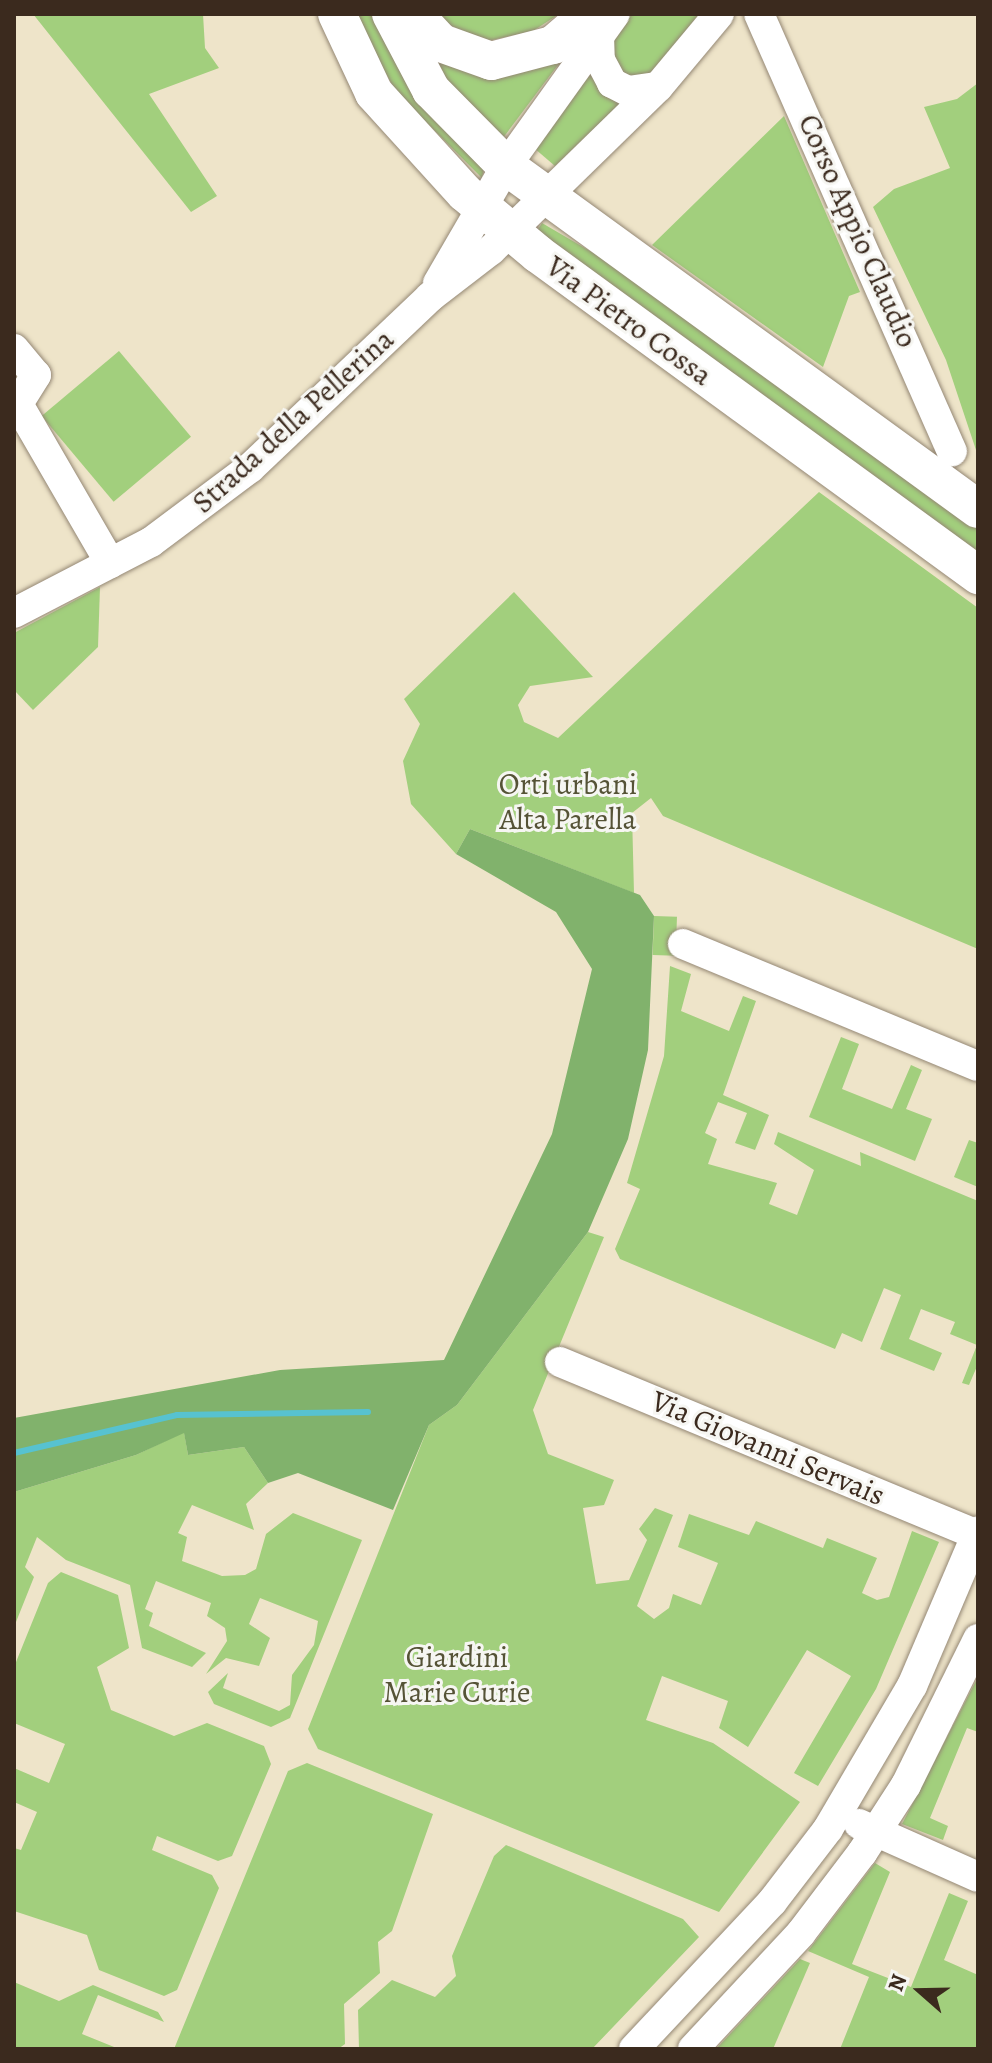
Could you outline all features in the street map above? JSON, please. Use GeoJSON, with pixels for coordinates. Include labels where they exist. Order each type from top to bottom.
{"type":"FeatureCollection","features":[{"type":"Feature","properties":{"kind":"main road","name":"Via Pietro Cossa"},"geometry":{"type":"LineString","coordinates":[[337,14],[374,93],[422,153],[481,206],[510,231],[978,575]]}},
{"type":"Feature","properties":{"kind":"main road","name":"Via Pietro Cossa"},"geometry":{"type":"LineString","coordinates":[[391,14],[431,90],[506,166],[978,509]]}},
{"type":"Feature","properties":{"kind":"main road"},"geometry":{"type":"LineString","coordinates":[[414,14],[441,43],[491,61],[553,45],[601,21]]}},
{"type":"Feature","properties":{"kind":"street"},"geometry":{"type":"LineString","coordinates":[[510,231],[658,87],[719,14]]}},
{"type":"Feature","properties":{"kind":"street","name":"Corso Appio Claudio"},"geometry":{"type":"LineString","coordinates":[[759,14],[952,451]]}},
{"type":"Feature","properties":{"kind":"street"},"geometry":{"type":"LineString","coordinates":[[481,206],[601,21]]}},
{"type":"Feature","properties":{"kind":"street"},"geometry":{"type":"LineString","coordinates":[[601,21],[600,60],[612,83],[628,91],[658,87]]}},
{"type":"Feature","properties":{"kind":"street","name":"Strada della Pellerina"},"geometry":{"type":"LineString","coordinates":[[430,297],[481,206]]}},
{"type":"Feature","properties":{"kind":"street","name":"Strada della Pellerina"},"geometry":{"type":"LineString","coordinates":[[14,613],[151,542],[250,468],[430,297],[510,231]]}},
{"type":"Feature","properties":{"kind":"street"},"geometry":{"type":"LineString","coordinates":[[14,349],[36,375],[18,404],[110,563]]}},
{"type":"Feature","properties":{"kind":"street"},"geometry":{"type":"LineString","coordinates":[[683,944],[978,1066]]}},
{"type":"Feature","properties":{"kind":"street","name":"Via Giovanni Servais"},"geometry":{"type":"LineString","coordinates":[[560,1362],[975,1544],[912,1686],[840,1811],[772,1902],[634,2049]]}},
{"type":"Feature","properties":{"kind":"street"},"geometry":{"type":"LineString","coordinates":[[693,2049],[809,1924],[874,1834],[938,1727],[978,1639]]}},
{"type":"Feature","properties":{"kind":"street"},"geometry":{"type":"LineString","coordinates":[[840,1811],[874,1834],[978,1877]]}},
{"type":"Feature","properties":{"kind":"green space"},"geometry":{"type":"Polygon","coordinates":[[[33,14],[203,14],[205,48],[219,68],[149,94],[217,196],[191,212],[33,14]]]}},
{"type":"Feature","properties":{"kind":"green space"},"geometry":{"type":"Polygon","coordinates":[[[351,14],[374,14],[445,129],[484,168],[482,178],[397,93],[351,14]]]}},
{"type":"Feature","properties":{"kind":"green space"},"geometry":{"type":"Polygon","coordinates":[[[429,14],[559,14],[533,31],[483,42],[429,14]]]}},
{"type":"Feature","properties":{"kind":"green space"},"geometry":{"type":"Polygon","coordinates":[[[630,14],[699,14],[649,77],[621,76],[610,42],[630,14]]]}},
{"type":"Feature","properties":{"kind":"green space"},"geometry":{"type":"Polygon","coordinates":[[[582,33],[503,138],[451,91],[430,47],[582,33]]]}},
{"type":"Feature","properties":{"kind":"green space"},"geometry":{"type":"Polygon","coordinates":[[[591,69],[624,100],[555,166],[534,148],[591,69]]]}},
{"type":"Feature","properties":{"kind":"green space"},"geometry":{"type":"Polygon","coordinates":[[[978,83],[976,450],[946,360],[873,207],[894,189],[950,168],[924,107],[957,99],[978,83]]]}},
{"type":"Feature","properties":{"kind":"green space"},"geometry":{"type":"Polygon","coordinates":[[[784,116],[860,292],[849,296],[823,367],[652,245],[784,116]]]}},
{"type":"Feature","properties":{"kind":"green space"},"geometry":{"type":"Polygon","coordinates":[[[542,223],[619,268],[978,529],[978,557],[537,231],[542,223]]]}},
{"type":"Feature","properties":{"kind":"green space"},"geometry":{"type":"Polygon","coordinates":[[[119,351],[191,437],[114,502],[42,416],[119,351]]]}},
{"type":"Feature","properties":{"kind":"green space","name":"Orti urbani Alta Parella"},"geometry":{"type":"Polygon","coordinates":[[[819,492],[978,608],[978,949],[663,816],[651,798],[632,813],[634,893],[470,829],[456,854],[411,804],[403,761],[420,724],[404,699],[514,592],[593,677],[530,686],[518,705],[524,722],[558,738],[819,492]]]}},
{"type":"Feature","properties":{"kind":"green space"},"geometry":{"type":"Polygon","coordinates":[[[100,587],[98,647],[33,710],[14,690],[14,633],[100,587]]]}},
{"type":"Feature","properties":{"kind":"green space"},"geometry":{"type":"Polygon","coordinates":[[[470,829],[640,895],[654,916],[648,1050],[628,1139],[588,1232],[457,1405],[429,1425],[393,1510],[298,1473],[268,1483],[244,1447],[188,1455],[184,1433],[136,1455],[14,1492],[14,1418],[280,1370],[444,1360],[552,1134],[592,969],[556,912],[456,854],[470,829]]]}},
{"type":"Feature","properties":{"kind":"green space"},"geometry":{"type":"Polygon","coordinates":[[[654,916],[677,917],[676,956],[653,955],[654,916]]]}},
{"type":"Feature","properties":{"kind":"green space"},"geometry":{"type":"Polygon","coordinates":[[[670,966],[691,974],[681,1011],[729,1031],[743,996],[756,1001],[723,1095],[769,1115],[755,1150],[735,1143],[747,1113],[718,1102],[705,1133],[717,1139],[708,1164],[777,1183],[769,1204],[797,1215],[814,1170],[774,1144],[778,1132],[861,1166],[860,1152],[978,1201],[978,1364],[969,1385],[962,1383],[977,1345],[950,1334],[955,1322],[921,1309],[909,1339],[942,1353],[934,1371],[880,1349],[901,1295],[884,1288],[862,1342],[842,1333],[835,1349],[620,1259],[615,1249],[640,1189],[627,1183],[664,1056],[670,966]]]}},
{"type":"Feature","properties":{"kind":"green space"},"geometry":{"type":"Polygon","coordinates":[[[841,1037],[859,1044],[842,1089],[892,1109],[911,1065],[922,1070],[906,1109],[932,1119],[915,1161],[809,1117],[841,1037]]]}},
{"type":"Feature","properties":{"kind":"green space"},"geometry":{"type":"Polygon","coordinates":[[[969,1140],[978,1143],[978,1187],[954,1177],[969,1140]]]}},
{"type":"Feature","properties":{"kind":"green space","name":"Giardini Marie Curie"},"geometry":{"type":"Polygon","coordinates":[[[588,1232],[604,1237],[533,1410],[548,1454],[614,1480],[604,1505],[583,1508],[596,1584],[629,1580],[647,1540],[639,1529],[655,1508],[673,1515],[637,1606],[654,1619],[669,1608],[673,1594],[701,1605],[718,1563],[678,1547],[689,1514],[749,1535],[756,1521],[823,1548],[827,1538],[877,1558],[862,1593],[877,1600],[889,1597],[912,1531],[939,1542],[876,1689],[818,1786],[794,1773],[851,1676],[807,1650],[748,1747],[719,1728],[728,1701],[662,1676],[646,1720],[713,1743],[800,1802],[719,1912],[318,1749],[308,1729],[429,1425],[457,1405],[588,1232]]]}},
{"type":"Feature","properties":{"kind":"green space"},"geometry":{"type":"Polygon","coordinates":[[[184,1432],[188,1455],[244,1447],[268,1483],[246,1504],[254,1530],[192,1505],[178,1533],[187,1537],[182,1561],[222,1576],[245,1575],[256,1569],[266,1534],[293,1513],[362,1540],[290,1718],[271,1727],[214,1704],[208,1692],[228,1673],[223,1688],[279,1711],[290,1705],[292,1675],[314,1645],[318,1621],[260,1598],[249,1624],[270,1638],[259,1666],[226,1658],[206,1674],[227,1641],[225,1628],[207,1616],[211,1603],[156,1581],[145,1609],[153,1613],[149,1626],[206,1653],[192,1667],[142,1648],[130,1585],[66,1560],[37,1537],[25,1567],[34,1577],[14,1627],[14,1492],[136,1455],[184,1432]]]}},
{"type":"Feature","properties":{"kind":"green space"},"geometry":{"type":"Polygon","coordinates":[[[61,1572],[118,1595],[129,1648],[97,1667],[111,1710],[174,1736],[207,1723],[264,1746],[271,1764],[232,1856],[218,1861],[157,1836],[152,1850],[212,1875],[219,1888],[177,1990],[164,1996],[99,1970],[87,1935],[14,1911],[14,1848],[21,1850],[37,1812],[14,1802],[14,1768],[49,1783],[65,1744],[14,1723],[14,1667],[48,1583],[61,1572]]]}},
{"type":"Feature","properties":{"kind":"green space"},"geometry":{"type":"Polygon","coordinates":[[[978,1677],[978,1732],[967,1728],[930,1818],[948,1826],[943,1840],[902,1824],[978,1677]]]}},
{"type":"Feature","properties":{"kind":"green space"},"geometry":{"type":"Polygon","coordinates":[[[307,1763],[433,1814],[392,1931],[378,1942],[380,1973],[344,2004],[345,2044],[338,2049],[174,2049],[288,1771],[307,1763]]]}},
{"type":"Feature","properties":{"kind":"green space"},"geometry":{"type":"Polygon","coordinates":[[[506,1845],[683,1919],[699,1937],[592,2049],[359,2049],[358,2010],[392,1980],[435,1997],[456,1976],[452,1956],[494,1856],[506,1845]]]}},
{"type":"Feature","properties":{"kind":"green space"},"geometry":{"type":"Polygon","coordinates":[[[875,1863],[890,1872],[852,1964],[911,1987],[949,1893],[968,1901],[944,1960],[978,1975],[978,2049],[840,2049],[869,1977],[808,1951],[875,1863]]]}},
{"type":"Feature","properties":{"kind":"green space"},"geometry":{"type":"Polygon","coordinates":[[[800,1959],[810,1963],[773,2049],[716,2049],[800,1959]]]}},
{"type":"Feature","properties":{"kind":"green space"},"geometry":{"type":"Polygon","coordinates":[[[14,1982],[59,2001],[93,1985],[158,2012],[164,2022],[98,1995],[82,2034],[119,2049],[14,2049],[14,1982]]]}},
{"type":"Feature","properties":{"kind":"waterway"},"geometry":{"type":"LineString","coordinates":[[14,1453],[177,1415],[368,1412]]}}]}
